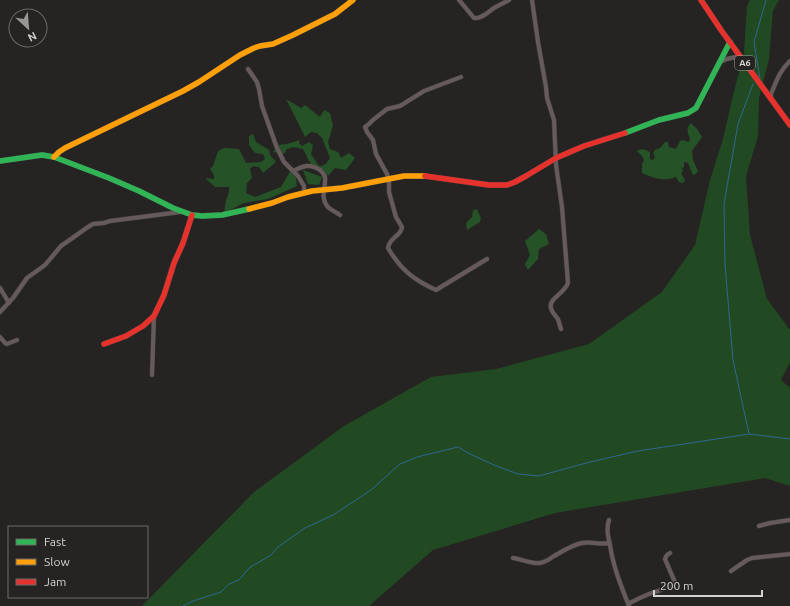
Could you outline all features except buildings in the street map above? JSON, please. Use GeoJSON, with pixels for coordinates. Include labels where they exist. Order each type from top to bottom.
{"type":"FeatureCollection","features":[{"type":"Feature","properties":{"kind":"street"},"geometry":{"type":"LineString","coordinates":[[54,157],[57,152],[183,91],[240,55],[260,46],[273,44],[335,14],[353,0]]}},
{"type":"Feature","properties":{"kind":"street"},"geometry":{"type":"LineString","coordinates":[[459,0],[474,18],[478,18],[509,0]]}},
{"type":"Feature","properties":{"kind":"street"},"geometry":{"type":"LineString","coordinates":[[532,0],[547,98],[554,120],[557,174],[562,207],[568,282],[565,289],[552,301],[550,306],[551,310],[558,319],[561,329]]}},
{"type":"Feature","properties":{"kind":"street","name":"A6"},"geometry":{"type":"LineString","coordinates":[[701,0],[721,30],[788,120],[790,125]]}},
{"type":"Feature","properties":{"kind":"street"},"geometry":{"type":"LineString","coordinates":[[0,161],[42,155],[54,157],[109,178],[192,215],[202,216],[222,215],[255,208],[304,192],[342,188],[404,176],[424,176],[495,186],[507,185],[526,176],[556,158],[584,146],[659,120],[693,111],[696,108],[730,42]]}},
{"type":"Feature","properties":{"kind":"street"},"geometry":{"type":"LineString","coordinates":[[720,62],[740,56]]}},
{"type":"Feature","properties":{"kind":"street"},"geometry":{"type":"LineString","coordinates":[[770,97],[779,75],[790,61]]}},
{"type":"Feature","properties":{"kind":"street"},"geometry":{"type":"LineString","coordinates":[[248,69],[260,89],[262,106],[277,148],[284,162],[304,186],[304,192]]}},
{"type":"Feature","properties":{"kind":"street"},"geometry":{"type":"LineString","coordinates":[[461,77],[424,91],[400,106],[387,109],[365,127],[372,138],[376,154],[387,174],[389,180],[389,192],[394,210],[402,227],[401,232],[393,239],[388,248],[405,271],[422,283],[436,290],[487,259]]}},
{"type":"Feature","properties":{"kind":"street"},"geometry":{"type":"LineString","coordinates":[[293,171],[303,166],[311,166],[322,172],[325,177],[323,196],[327,206],[340,215]]}},
{"type":"Feature","properties":{"kind":"street"},"geometry":{"type":"LineString","coordinates":[[0,312],[9,303],[27,278],[45,265],[61,246],[93,224],[182,211]]}},
{"type":"Feature","properties":{"kind":"street"},"geometry":{"type":"LineString","coordinates":[[104,344],[126,336],[144,326],[154,316],[164,295],[174,262],[183,243],[192,215]]}},
{"type":"Feature","properties":{"kind":"street"},"geometry":{"type":"LineString","coordinates":[[0,288],[9,303]]}},
{"type":"Feature","properties":{"kind":"street"},"geometry":{"type":"LineString","coordinates":[[152,375],[154,316]]}},
{"type":"Feature","properties":{"kind":"street"},"geometry":{"type":"LineString","coordinates":[[0,337],[7,344],[16,340]]}},
{"type":"Feature","properties":{"kind":"street"},"geometry":{"type":"LineString","coordinates":[[609,520],[607,534],[612,560],[629,605],[675,582],[665,559],[670,553]]}},
{"type":"Feature","properties":{"kind":"street"},"geometry":{"type":"LineString","coordinates":[[759,526],[790,520]]}},
{"type":"Feature","properties":{"kind":"street"},"geometry":{"type":"LineString","coordinates":[[513,558],[540,563],[582,543],[609,543]]}},
{"type":"Feature","properties":{"kind":"street"},"geometry":{"type":"LineString","coordinates":[[731,571],[752,558],[790,554]]}},
{"type":"Feature","properties":{"kind":"green space"},"geometry":{"type":"Polygon","coordinates":[[[750,0],[779,0],[773,11],[769,59],[759,98],[758,136],[746,176],[750,235],[767,299],[790,330],[790,362],[781,380],[790,388],[790,486],[765,478],[555,513],[433,550],[369,606],[142,606],[254,492],[344,426],[431,377],[496,369],[589,344],[662,292],[695,245],[710,180],[723,139],[744,53],[747,6],[750,0]]]}},
{"type":"Feature","properties":{"kind":"green space"},"geometry":{"type":"Polygon","coordinates":[[[286,99],[301,108],[305,105],[320,117],[324,110],[330,113],[333,126],[328,142],[330,149],[338,152],[341,158],[349,153],[355,158],[346,170],[335,168],[328,176],[323,171],[312,165],[303,149],[294,147],[287,149],[284,154],[273,152],[278,145],[300,140],[299,143],[302,146],[309,142],[313,145],[311,154],[319,166],[326,164],[330,158],[322,138],[317,133],[311,132],[305,137],[286,99]]]}},
{"type":"Feature","properties":{"kind":"green space"},"geometry":{"type":"Polygon","coordinates":[[[691,123],[702,137],[692,151],[693,160],[698,171],[696,174],[693,175],[688,163],[684,162],[684,167],[682,168],[683,171],[681,173],[685,180],[683,183],[679,182],[676,177],[663,179],[655,178],[642,173],[642,164],[644,160],[637,151],[642,149],[650,152],[650,159],[653,160],[655,157],[653,153],[655,150],[660,148],[665,142],[668,142],[669,147],[676,149],[680,141],[682,140],[689,142],[690,138],[688,134],[688,127],[691,123]]]}},
{"type":"Feature","properties":{"kind":"green space"},"geometry":{"type":"Polygon","coordinates":[[[253,134],[256,142],[269,150],[270,155],[276,162],[263,173],[259,167],[253,166],[250,169],[252,178],[247,183],[246,193],[255,197],[281,187],[291,170],[296,178],[297,186],[268,199],[244,203],[224,213],[229,187],[215,187],[205,178],[214,179],[214,175],[210,169],[213,166],[218,151],[224,148],[239,149],[246,163],[261,162],[265,159],[263,154],[255,153],[249,145],[249,136],[253,134]]]}},
{"type":"Feature","properties":{"kind":"green space"},"geometry":{"type":"Polygon","coordinates":[[[303,170],[322,177],[319,185],[308,184],[303,170]]]}},
{"type":"Feature","properties":{"kind":"green space"},"geometry":{"type":"Polygon","coordinates":[[[477,209],[481,218],[480,222],[467,230],[466,223],[472,217],[473,210],[477,209]]]}},
{"type":"Feature","properties":{"kind":"green space"},"geometry":{"type":"Polygon","coordinates":[[[539,229],[546,234],[549,244],[539,249],[538,259],[528,270],[525,264],[530,255],[525,241],[539,229]]]}},
{"type":"Feature","properties":{"kind":"waterway"},"geometry":{"type":"LineString","coordinates":[[760,79],[754,42],[766,0]]}},
{"type":"Feature","properties":{"kind":"waterway"},"geometry":{"type":"LineString","coordinates":[[749,434],[733,360],[725,265],[724,204],[738,124],[753,84]]}},
{"type":"Feature","properties":{"kind":"waterway"},"geometry":{"type":"LineString","coordinates":[[183,606],[193,601],[221,592],[229,584],[239,580],[249,568],[271,555],[278,547],[305,528],[333,515],[371,490],[400,464],[417,457],[458,447],[494,465],[518,474],[539,476],[638,451],[749,434],[790,439]]}},
{"type":"Feature","properties":{"kind":"traffic: fast"},"geometry":{"type":"LineString","coordinates":[[625,133],[659,120],[688,113],[696,108],[730,42]]}},
{"type":"Feature","properties":{"kind":"traffic: fast"},"geometry":{"type":"LineString","coordinates":[[0,161],[42,155],[54,157],[109,178],[173,208],[192,215],[222,215],[249,209]]}},
{"type":"Feature","properties":{"kind":"traffic: slow"},"geometry":{"type":"LineString","coordinates":[[54,157],[65,148],[183,91],[240,55],[254,48],[273,44],[335,14],[353,0]]}},
{"type":"Feature","properties":{"kind":"traffic: slow"},"geometry":{"type":"LineString","coordinates":[[249,209],[312,191],[342,188],[404,176],[425,176]]}},
{"type":"Feature","properties":{"kind":"traffic: jam"},"geometry":{"type":"LineString","coordinates":[[701,0],[790,125]]}},
{"type":"Feature","properties":{"kind":"traffic: jam"},"geometry":{"type":"LineString","coordinates":[[425,176],[489,185],[507,185],[526,176],[556,158],[584,146],[625,133]]}},
{"type":"Feature","properties":{"kind":"traffic: jam"},"geometry":{"type":"LineString","coordinates":[[104,344],[126,336],[143,326],[154,316],[164,295],[192,215]]}}]}
